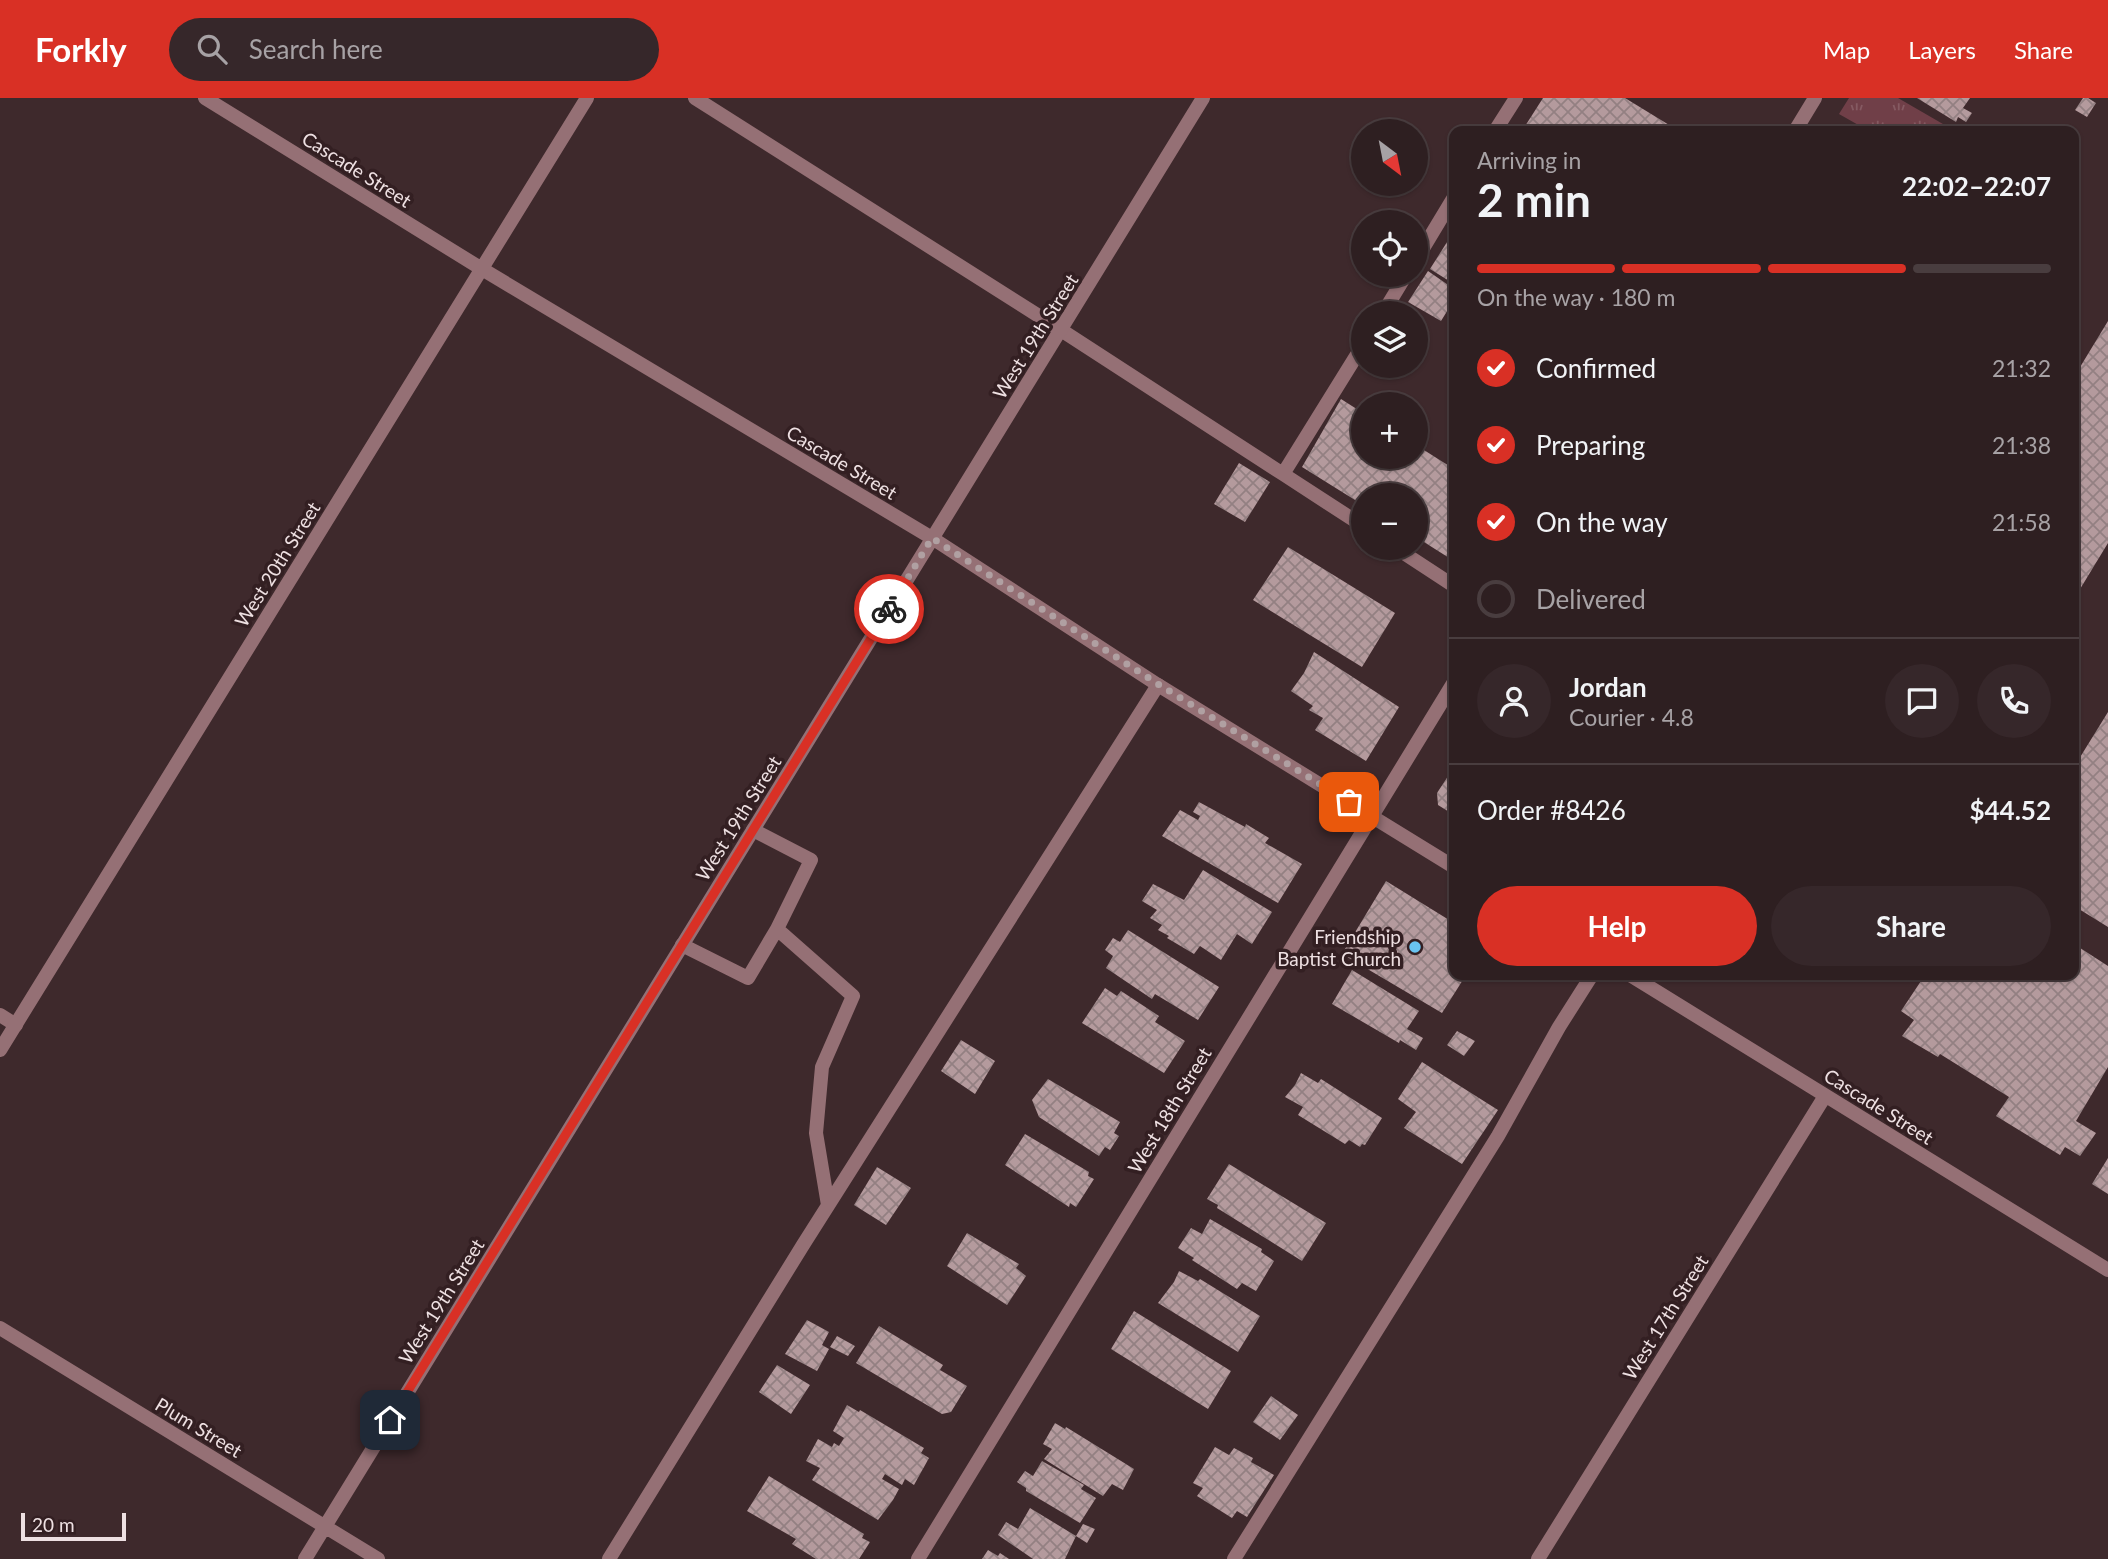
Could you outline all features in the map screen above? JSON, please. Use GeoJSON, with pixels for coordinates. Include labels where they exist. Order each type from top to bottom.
{"type":"FeatureCollection","features":[{"type":"Feature","properties":{"kind":"street","name":"Cascade Street"},"geometry":{"type":"LineString","coordinates":[[205,98],[482,269],[932,538],[1158,684],[1449,864]]}},
{"type":"Feature","properties":{"kind":"street","name":"West 20th Street"},"geometry":{"type":"LineString","coordinates":[[0,1050],[587,98]]}},
{"type":"Feature","properties":{"kind":"street"},"geometry":{"type":"LineString","coordinates":[[695,98],[1351,518]]}},
{"type":"Feature","properties":{"kind":"street","name":"West 19th Street"},"geometry":{"type":"LineString","coordinates":[[304,1559],[1203,98]]}},
{"type":"Feature","properties":{"kind":"street"},"geometry":{"type":"LineString","coordinates":[[1498,126],[1516,98]]}},
{"type":"Feature","properties":{"kind":"street"},"geometry":{"type":"LineString","coordinates":[[1798,126],[1815,98]]}},
{"type":"Feature","properties":{"kind":"street"},"geometry":{"type":"LineString","coordinates":[[1428,240],[1449,205]]}},
{"type":"Feature","properties":{"kind":"street"},"geometry":{"type":"LineString","coordinates":[[1283,474],[1351,364]]}},
{"type":"Feature","properties":{"kind":"street"},"geometry":{"type":"LineString","coordinates":[[1414,560],[1449,583]]}},
{"type":"Feature","properties":{"kind":"street"},"geometry":{"type":"LineString","coordinates":[[609,1559],[828,1205],[1158,684]]}},
{"type":"Feature","properties":{"kind":"street","name":"West 18th Street"},"geometry":{"type":"LineString","coordinates":[[918,1559],[1449,690]]}},
{"type":"Feature","properties":{"kind":"street"},"geometry":{"type":"LineString","coordinates":[[682,945],[748,978],[777,929],[811,860],[753,830]]}},
{"type":"Feature","properties":{"kind":"street"},"geometry":{"type":"LineString","coordinates":[[777,929],[853,996],[822,1067],[816,1133],[828,1205]]}},
{"type":"Feature","properties":{"kind":"street"},"geometry":{"type":"LineString","coordinates":[[1234,1559],[1484,1158],[1589,980]]}},
{"type":"Feature","properties":{"kind":"street","name":"Cascade Street"},"geometry":{"type":"LineString","coordinates":[[1638,980],[2108,1270]]}},
{"type":"Feature","properties":{"kind":"street"},"geometry":{"type":"LineString","coordinates":[[0,1015],[16,1025]]}},
{"type":"Feature","properties":{"kind":"street","name":"West 17th Street"},"geometry":{"type":"LineString","coordinates":[[1538,1559],[1825,1096]]}},
{"type":"Feature","properties":{"kind":"street","name":"Plum Street"},"geometry":{"type":"LineString","coordinates":[[0,1328],[378,1559]]}},
{"type":"Feature","properties":{"kind":"green space"},"geometry":{"type":"Polygon","coordinates":[[[1849,98],[1898,98],[1946,126],[1860,126],[1839,114],[1849,98]]]}},
{"type":"Feature","properties":{"kind":"building"},"geometry":{"type":"Polygon","coordinates":[[[1543,98],[1625,98],[1671,126],[1525,126],[1543,98]]]}},
{"type":"Feature","properties":{"kind":"building"},"geometry":{"type":"Polygon","coordinates":[[[1917,98],[1970,98],[1963,108],[1972,113],[1966,122],[1958,117],[1956,122],[1917,98]]]}},
{"type":"Feature","properties":{"kind":"building"},"geometry":{"type":"Polygon","coordinates":[[[2083,98],[2096,103],[2087,117],[2075,110],[2083,98]]]}},
{"type":"Feature","properties":{"kind":"building"},"geometry":{"type":"Polygon","coordinates":[[[1449,239],[1449,281],[1430,269],[1449,239]]]}},
{"type":"Feature","properties":{"kind":"building"},"geometry":{"type":"Polygon","coordinates":[[[1428,271],[1449,286],[1449,308],[1441,321],[1428,314],[1428,301],[1409,301],[1418,287],[1428,287],[1428,271]]]}},
{"type":"Feature","properties":{"kind":"building"},"geometry":{"type":"Polygon","coordinates":[[[2108,321],[2108,543],[2079,591],[2079,369],[2108,321]]]}},
{"type":"Feature","properties":{"kind":"building"},"geometry":{"type":"Polygon","coordinates":[[[1341,399],[1351,405],[1351,469],[1428,469],[1428,453],[1449,466],[1449,558],[1428,545],[1428,483],[1351,483],[1351,498],[1302,467],[1341,399]]]}},
{"type":"Feature","properties":{"kind":"building"},"geometry":{"type":"Polygon","coordinates":[[[1239,463],[1270,482],[1245,522],[1214,504],[1239,463]]]}},
{"type":"Feature","properties":{"kind":"building"},"geometry":{"type":"Polygon","coordinates":[[[1288,547],[1395,613],[1362,667],[1253,600],[1288,547]]]}},
{"type":"Feature","properties":{"kind":"building"},"geometry":{"type":"Polygon","coordinates":[[[1314,652],[1399,707],[1366,761],[1315,730],[1323,718],[1309,710],[1313,706],[1291,691],[1314,652]]]}},
{"type":"Feature","properties":{"kind":"building"},"geometry":{"type":"Polygon","coordinates":[[[2108,712],[2108,927],[2079,909],[2079,759],[2108,712]]]}},
{"type":"Feature","properties":{"kind":"building"},"geometry":{"type":"Polygon","coordinates":[[[1449,775],[1449,812],[1438,805],[1437,793],[1449,775]]]}},
{"type":"Feature","properties":{"kind":"building"},"geometry":{"type":"Polygon","coordinates":[[[1199,802],[1245,827],[1246,824],[1269,838],[1265,843],[1302,864],[1278,903],[1162,836],[1180,810],[1198,820],[1200,816],[1193,812],[1199,802]]]}},
{"type":"Feature","properties":{"kind":"building"},"geometry":{"type":"Polygon","coordinates":[[[1203,870],[1272,912],[1252,944],[1237,934],[1221,960],[1200,946],[1194,954],[1167,938],[1169,936],[1158,930],[1162,925],[1150,918],[1157,910],[1142,901],[1153,884],[1184,900],[1203,870]]]}},
{"type":"Feature","properties":{"kind":"building"},"geometry":{"type":"Polygon","coordinates":[[[1386,881],[1449,920],[1449,980],[1463,980],[1442,1013],[1342,954],[1386,881]]]}},
{"type":"Feature","properties":{"kind":"building"},"geometry":{"type":"Polygon","coordinates":[[[1128,930],[1219,987],[1198,1020],[1155,994],[1152,999],[1106,968],[1113,956],[1105,950],[1113,938],[1120,942],[1128,930]]]}},
{"type":"Feature","properties":{"kind":"building"},"geometry":{"type":"Polygon","coordinates":[[[2079,947],[2108,966],[2108,1067],[2076,1121],[2096,1133],[2080,1156],[2065,1147],[2060,1155],[1996,1116],[2009,1097],[1940,1054],[1938,1057],[1902,1036],[1914,1020],[1901,1011],[1922,980],[2079,980],[2079,947]]]}},
{"type":"Feature","properties":{"kind":"building"},"geometry":{"type":"Polygon","coordinates":[[[1352,970],[1419,1011],[1407,1029],[1423,1038],[1416,1050],[1332,1004],[1352,970]]]}},
{"type":"Feature","properties":{"kind":"building"},"geometry":{"type":"Polygon","coordinates":[[[1105,988],[1117,996],[1121,991],[1159,1016],[1155,1022],[1185,1041],[1164,1073],[1082,1023],[1105,988]]]}},
{"type":"Feature","properties":{"kind":"building"},"geometry":{"type":"Polygon","coordinates":[[[1457,1031],[1475,1041],[1464,1056],[1447,1045],[1457,1031]]]}},
{"type":"Feature","properties":{"kind":"building"},"geometry":{"type":"Polygon","coordinates":[[[961,1040],[995,1061],[975,1094],[941,1071],[961,1040]]]}},
{"type":"Feature","properties":{"kind":"building"},"geometry":{"type":"Polygon","coordinates":[[[1422,1062],[1498,1110],[1462,1164],[1404,1128],[1416,1112],[1398,1099],[1422,1062]]]}},
{"type":"Feature","properties":{"kind":"building"},"geometry":{"type":"Polygon","coordinates":[[[1301,1073],[1318,1083],[1321,1079],[1382,1118],[1365,1145],[1360,1147],[1349,1140],[1345,1144],[1298,1115],[1303,1107],[1285,1097],[1301,1073]]]}},
{"type":"Feature","properties":{"kind":"building"},"geometry":{"type":"Polygon","coordinates":[[[1048,1079],[1120,1122],[1114,1133],[1119,1136],[1110,1150],[1105,1147],[1099,1156],[1039,1117],[1032,1100],[1048,1079]]]}},
{"type":"Feature","properties":{"kind":"building"},"geometry":{"type":"Polygon","coordinates":[[[1025,1134],[1089,1172],[1088,1176],[1094,1179],[1076,1207],[1070,1203],[1069,1207],[1005,1165],[1025,1134]]]}},
{"type":"Feature","properties":{"kind":"building"},"geometry":{"type":"Polygon","coordinates":[[[2108,1158],[2108,1194],[2092,1184],[2108,1158]]]}},
{"type":"Feature","properties":{"kind":"building"},"geometry":{"type":"Polygon","coordinates":[[[1229,1164],[1326,1223],[1302,1261],[1207,1199],[1229,1164]]]}},
{"type":"Feature","properties":{"kind":"building"},"geometry":{"type":"Polygon","coordinates":[[[877,1167],[911,1188],[886,1225],[854,1205],[877,1167]]]}},
{"type":"Feature","properties":{"kind":"building"},"geometry":{"type":"Polygon","coordinates":[[[1210,1219],[1262,1249],[1261,1252],[1274,1261],[1256,1291],[1242,1283],[1237,1289],[1178,1248],[1191,1228],[1202,1234],[1210,1219]]]}},
{"type":"Feature","properties":{"kind":"building"},"geometry":{"type":"Polygon","coordinates":[[[967,1233],[1019,1264],[1016,1268],[1026,1276],[1007,1305],[947,1266],[967,1233]]]}},
{"type":"Feature","properties":{"kind":"building"},"geometry":{"type":"Polygon","coordinates":[[[1179,1271],[1198,1281],[1200,1279],[1260,1316],[1238,1352],[1158,1303],[1179,1271]]]}},
{"type":"Feature","properties":{"kind":"building"},"geometry":{"type":"Polygon","coordinates":[[[1134,1311],[1231,1371],[1208,1409],[1111,1349],[1134,1311]]]}},
{"type":"Feature","properties":{"kind":"building"},"geometry":{"type":"Polygon","coordinates":[[[807,1320],[829,1332],[822,1345],[829,1349],[817,1371],[785,1354],[807,1320]]]}},
{"type":"Feature","properties":{"kind":"building"},"geometry":{"type":"Polygon","coordinates":[[[879,1326],[943,1365],[940,1370],[967,1386],[951,1412],[942,1414],[856,1363],[879,1326]]]}},
{"type":"Feature","properties":{"kind":"building"},"geometry":{"type":"Polygon","coordinates":[[[837,1336],[855,1346],[848,1356],[830,1347],[837,1336]]]}},
{"type":"Feature","properties":{"kind":"building"},"geometry":{"type":"Polygon","coordinates":[[[777,1365],[810,1385],[791,1414],[759,1392],[777,1365]]]}},
{"type":"Feature","properties":{"kind":"building"},"geometry":{"type":"Polygon","coordinates":[[[1271,1396],[1298,1415],[1280,1440],[1253,1422],[1271,1396]]]}},
{"type":"Feature","properties":{"kind":"building"},"geometry":{"type":"Polygon","coordinates":[[[847,1405],[924,1448],[921,1453],[929,1458],[914,1485],[905,1479],[902,1485],[885,1474],[882,1479],[899,1489],[878,1520],[812,1480],[820,1468],[806,1461],[818,1439],[832,1447],[834,1443],[839,1446],[844,1438],[833,1431],[847,1405]]]}},
{"type":"Feature","properties":{"kind":"building"},"geometry":{"type":"Polygon","coordinates":[[[1055,1423],[1134,1469],[1123,1490],[1112,1484],[1103,1496],[1044,1459],[1052,1449],[1043,1444],[1055,1423]]]}},
{"type":"Feature","properties":{"kind":"building"},"geometry":{"type":"Polygon","coordinates":[[[1215,1447],[1229,1455],[1234,1448],[1253,1458],[1251,1462],[1274,1475],[1247,1517],[1237,1511],[1232,1518],[1197,1496],[1203,1488],[1193,1483],[1215,1447]]]}},
{"type":"Feature","properties":{"kind":"building"},"geometry":{"type":"Polygon","coordinates":[[[1042,1461],[1084,1485],[1081,1489],[1096,1498],[1080,1523],[1026,1491],[1026,1488],[1017,1482],[1025,1471],[1033,1476],[1042,1461]]]}},
{"type":"Feature","properties":{"kind":"building"},"geometry":{"type":"Polygon","coordinates":[[[769,1476],[864,1534],[862,1538],[870,1542],[859,1559],[816,1559],[792,1544],[796,1539],[747,1511],[769,1476]]]}},
{"type":"Feature","properties":{"kind":"building"},"geometry":{"type":"Polygon","coordinates":[[[1030,1508],[1076,1536],[1065,1559],[1033,1559],[998,1535],[1006,1522],[1018,1529],[1030,1508]]]}},
{"type":"Feature","properties":{"kind":"building"},"geometry":{"type":"Polygon","coordinates":[[[1083,1524],[1095,1529],[1087,1543],[1076,1536],[1083,1524]]]}},
{"type":"Feature","properties":{"kind":"building"},"geometry":{"type":"Polygon","coordinates":[[[988,1550],[998,1556],[1000,1553],[1009,1559],[982,1559],[988,1550]]]}},
{"type":"Feature","properties":{"kind":"way so far"},"geometry":{"type":"LineString","coordinates":[[889,609],[932,538],[1158,684],[1349,802]]}},
{"type":"Feature","properties":{"kind":"place","name":"Friendship Baptist Church"},"geometry":{"type":"Point","coordinates":[1415,947]}},
{"type":"Feature","properties":{"kind":"route"},"geometry":{"type":"LineString","coordinates":[[390,1420],[889,609]]}}]}
